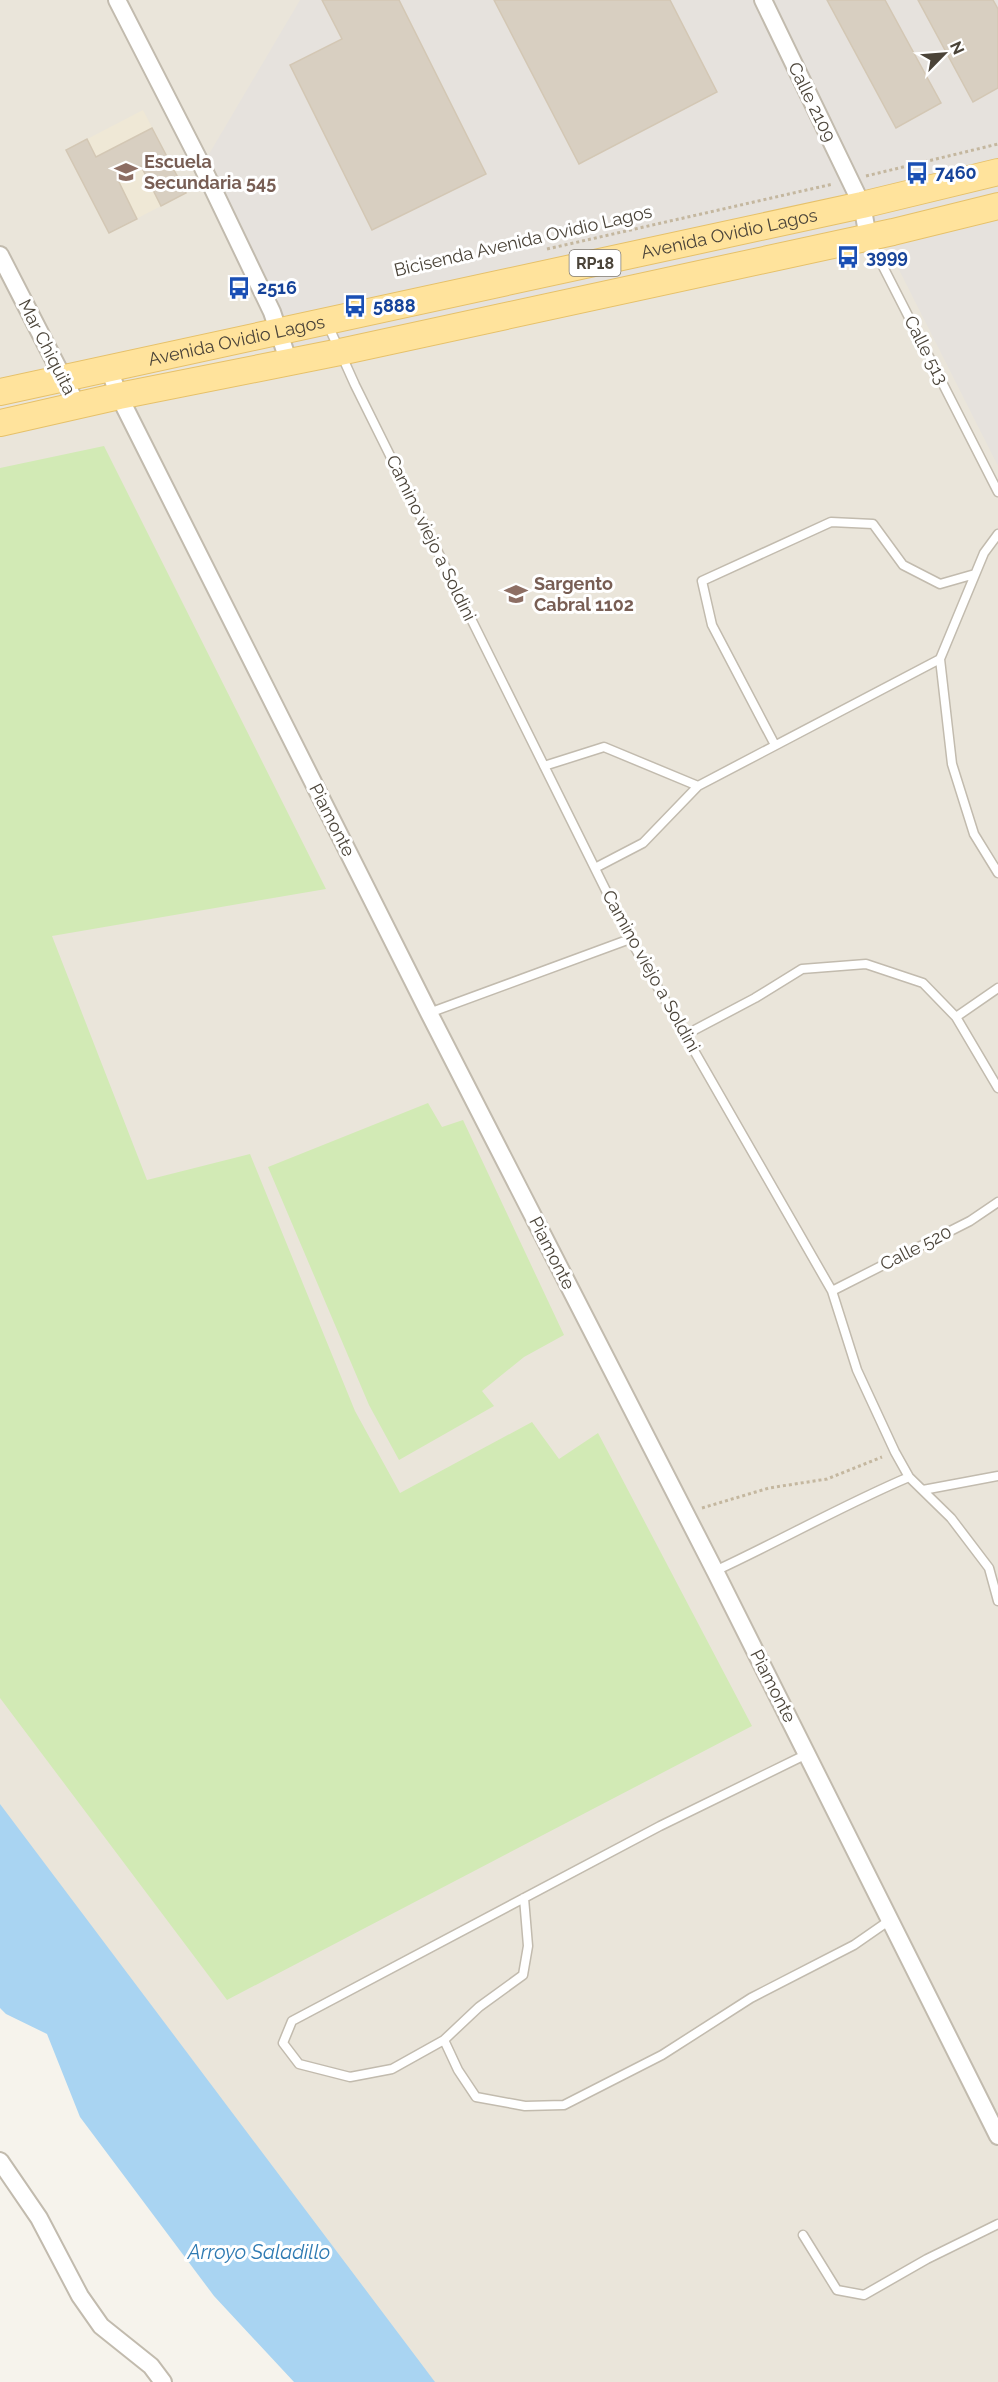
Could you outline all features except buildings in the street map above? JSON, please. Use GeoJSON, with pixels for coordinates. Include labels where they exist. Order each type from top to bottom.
{"type":"FeatureCollection","features":[{"type":"Feature","properties":{"kind":"main road","name":"Avenida Ovidio Lagos"},"geometry":{"type":"LineString","coordinates":[[0,392],[862,205],[998,172]]}},
{"type":"Feature","properties":{"kind":"main road","name":"Avenida Ovidio Lagos"},"geometry":{"type":"LineString","coordinates":[[0,423],[119,396],[340,352],[868,237],[998,206]]}},
{"type":"Feature","properties":{"kind":"street"},"geometry":{"type":"LineString","coordinates":[[117,0],[202,166],[272,312],[289,363]]}},
{"type":"Feature","properties":{"kind":"street","name":"Calle 2109"},"geometry":{"type":"LineString","coordinates":[[763,0],[862,205]]}},
{"type":"Feature","properties":{"kind":"street","name":"Calle 513"},"geometry":{"type":"LineString","coordinates":[[862,205],[868,237]]}},
{"type":"Feature","properties":{"kind":"street","name":"Mar Chiquita"},"geometry":{"type":"LineString","coordinates":[[0,255],[78,407]]}},
{"type":"Feature","properties":{"kind":"street","name":"Piamonte"},"geometry":{"type":"LineString","coordinates":[[109,369],[119,396],[429,1013],[715,1570],[998,2136]]}},
{"type":"Feature","properties":{"kind":"street"},"geometry":{"type":"LineString","coordinates":[[0,2161],[39,2218],[80,2295],[101,2326],[151,2366],[163,2382]]}},
{"type":"Feature","properties":{"kind":"lane","name":"Calle 513"},"geometry":{"type":"LineString","coordinates":[[868,237],[998,492]]}},
{"type":"Feature","properties":{"kind":"lane","name":"Camino viejo a Soldini"},"geometry":{"type":"LineString","coordinates":[[327,322],[355,385],[630,939],[832,1291],[858,1370],[895,1452],[909,1477],[951,1518],[989,1568],[998,1600]]}},
{"type":"Feature","properties":{"kind":"lane"},"geometry":{"type":"LineString","coordinates":[[775,745],[712,625],[702,580],[831,522],[873,524],[903,565],[940,584],[975,574]]}},
{"type":"Feature","properties":{"kind":"lane"},"geometry":{"type":"LineString","coordinates":[[998,534],[984,553],[940,659],[952,764],[974,834],[998,873]]}},
{"type":"Feature","properties":{"kind":"lane"},"geometry":{"type":"LineString","coordinates":[[595,868],[643,843],[698,786],[940,659]]}},
{"type":"Feature","properties":{"kind":"lane"},"geometry":{"type":"LineString","coordinates":[[544,766],[604,747],[698,786]]}},
{"type":"Feature","properties":{"kind":"lane"},"geometry":{"type":"LineString","coordinates":[[429,1013],[630,939]]}},
{"type":"Feature","properties":{"kind":"lane"},"geometry":{"type":"LineString","coordinates":[[685,1035],[755,998],[802,969],[866,964],[923,983],[956,1017],[998,1088]]}},
{"type":"Feature","properties":{"kind":"lane"},"geometry":{"type":"LineString","coordinates":[[956,1017],[998,988]]}},
{"type":"Feature","properties":{"kind":"lane","name":"Calle 520"},"geometry":{"type":"LineString","coordinates":[[832,1291],[969,1221],[998,1202]]}},
{"type":"Feature","properties":{"kind":"lane"},"geometry":{"type":"LineString","coordinates":[[923,1490],[998,1476]]}},
{"type":"Feature","properties":{"kind":"lane"},"geometry":{"type":"LineString","coordinates":[[715,1570],[776,1543],[869,1494],[909,1477]]}},
{"type":"Feature","properties":{"kind":"lane"},"geometry":{"type":"LineString","coordinates":[[524,1898],[528,1946],[524,1975],[479,2007],[444,2040],[392,2069],[351,2077],[299,2064],[283,2043],[292,2021],[524,1898],[660,1826],[807,1754]]}},
{"type":"Feature","properties":{"kind":"lane"},"geometry":{"type":"LineString","coordinates":[[444,2040],[458,2070],[476,2097],[525,2106],[564,2105],[662,2055],[751,1998],[854,1945],[890,1920]]}},
{"type":"Feature","properties":{"kind":"lane"},"geometry":{"type":"LineString","coordinates":[[803,2235],[837,2290],[864,2295],[927,2259],[998,2224]]}},
{"type":"Feature","properties":{"kind":"path","name":"Bicisenda Avenida Ovidio Lagos"},"geometry":{"type":"LineString","coordinates":[[538,251],[998,144]]}},
{"type":"Feature","properties":{"kind":"path"},"geometry":{"type":"LineString","coordinates":[[686,1513],[769,1488],[827,1479],[895,1452]]}},
{"type":"Feature","properties":{"kind":"shaded area"},"geometry":{"type":"Polygon","coordinates":[[[0,0],[998,0],[998,2382],[364,2382],[0,1891],[0,0]]]}},
{"type":"Feature","properties":{"kind":"shaded area"},"geometry":{"type":"Polygon","coordinates":[[[300,0],[998,0],[998,466],[881,234],[289,363],[202,166],[300,0]]]}},
{"type":"Feature","properties":{"kind":"shaded area","name":"Escuela Secundaria 545"},"geometry":{"type":"Polygon","coordinates":[[[143,110],[186,193],[109,233],[66,150],[143,110]]]}},
{"type":"Feature","properties":{"kind":"green space"},"geometry":{"type":"Polygon","coordinates":[[[104,446],[326,889],[52,936],[147,1180],[250,1154],[355,1411],[400,1493],[532,1422],[559,1459],[598,1433],[752,1726],[227,2000],[0,1698],[0,468],[104,446]]]}},
{"type":"Feature","properties":{"kind":"green space"},"geometry":{"type":"Polygon","coordinates":[[[428,1103],[442,1127],[463,1120],[564,1335],[524,1357],[482,1391],[494,1406],[399,1460],[369,1405],[268,1167],[428,1103]]]}},
{"type":"Feature","properties":{"kind":"water","name":"Arroyo Saladillo"},"geometry":{"type":"Polygon","coordinates":[[[0,1804],[435,2382],[294,2382],[214,2296],[80,2117],[47,2034],[6,2014],[0,2008],[0,1804]]]}},
{"type":"Feature","properties":{"kind":"place","name":"Escuela Secundaria 545"},"geometry":{"type":"Point","coordinates":[126,172]}},
{"type":"Feature","properties":{"kind":"place","name":"7460"},"geometry":{"type":"Point","coordinates":[917,173]}},
{"type":"Feature","properties":{"kind":"place","name":"3999"},"geometry":{"type":"Point","coordinates":[848,257]}},
{"type":"Feature","properties":{"kind":"place","name":"2516"},"geometry":{"type":"Point","coordinates":[239,288]}},
{"type":"Feature","properties":{"kind":"place","name":"5888"},"geometry":{"type":"Point","coordinates":[355,306]}},
{"type":"Feature","properties":{"kind":"place","name":"Sargento Cabral 1102"},"geometry":{"type":"Point","coordinates":[516,594]}}]}
